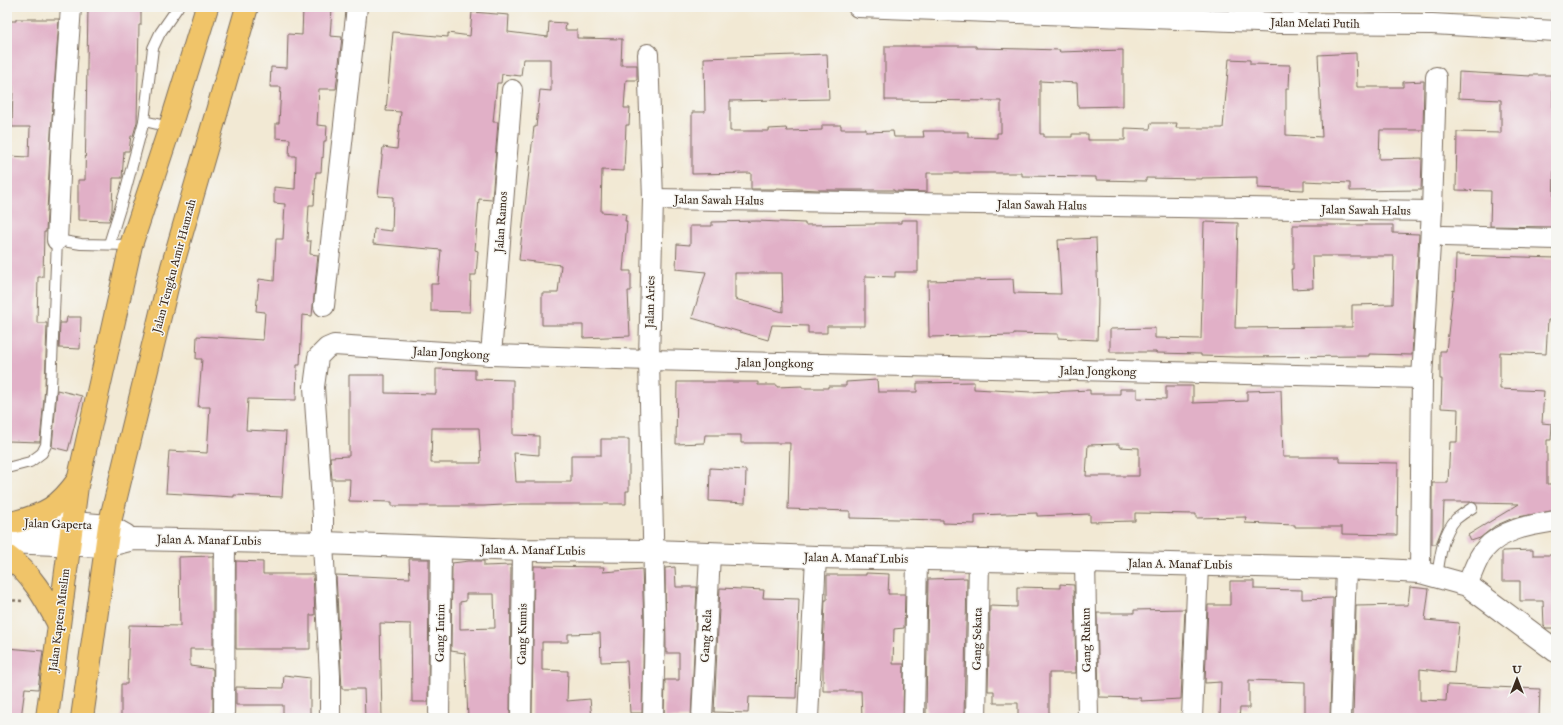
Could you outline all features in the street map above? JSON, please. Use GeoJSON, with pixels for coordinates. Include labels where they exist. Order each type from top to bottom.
{"type":"FeatureCollection","features":[{"type":"Feature","properties":{"kind":"main road"},"geometry":{"type":"LineString","coordinates":[[73,523],[79,478],[131,245],[170,127],[207,7]]}},
{"type":"Feature","properties":{"kind":"main road","name":"Jalan Tengku Amir Hamzah"},"geometry":{"type":"LineString","coordinates":[[107,536],[172,268],[217,116],[247,7]]}},
{"type":"Feature","properties":{"kind":"main road"},"geometry":{"type":"LineString","coordinates":[[11,522],[33,518],[58,505],[79,478]]}},
{"type":"Feature","properties":{"kind":"main road","name":"Jalan Kapten Muslim"},"geometry":{"type":"LineString","coordinates":[[47,718],[58,623],[73,523]]}},
{"type":"Feature","properties":{"kind":"main road"},"geometry":{"type":"LineString","coordinates":[[82,718],[107,536]]}},
{"type":"Feature","properties":{"kind":"main road"},"geometry":{"type":"LineString","coordinates":[[7,556],[27,573],[47,602],[58,623]]}},
{"type":"Feature","properties":{"kind":"street"},"geometry":{"type":"LineString","coordinates":[[57,240],[62,134],[71,7]]}},
{"type":"Feature","properties":{"kind":"street"},"geometry":{"type":"LineString","coordinates":[[324,306],[357,7]]}},
{"type":"Feature","properties":{"kind":"street","name":"Jalan Melati Putih"},"geometry":{"type":"LineString","coordinates":[[858,7],[1281,15],[1556,31]]}},
{"type":"Feature","properties":{"kind":"street","name":"Jalan Aries"},"geometry":{"type":"LineString","coordinates":[[648,54],[653,199],[649,360],[655,622],[653,718]]}},
{"type":"Feature","properties":{"kind":"street"},"geometry":{"type":"LineString","coordinates":[[1429,574],[1422,378],[1432,211],[1436,77]]}},
{"type":"Feature","properties":{"kind":"street","name":"Jalan Ramos"},"geometry":{"type":"LineString","coordinates":[[491,355],[512,90]]}},
{"type":"Feature","properties":{"kind":"street","name":"Jalan Sawah Halus"},"geometry":{"type":"LineString","coordinates":[[653,199],[1432,211]]}},
{"type":"Feature","properties":{"kind":"street"},"geometry":{"type":"LineString","coordinates":[[1443,236],[1556,239]]}},
{"type":"Feature","properties":{"kind":"street","name":"Jalan Jongkong"},"geometry":{"type":"LineString","coordinates":[[330,718],[330,676],[323,517],[314,386],[318,357],[327,348],[334,346],[491,355],[649,360],[1422,378]]}},
{"type":"Feature","properties":{"kind":"street"},"geometry":{"type":"LineString","coordinates":[[1467,585],[1484,550],[1496,539],[1512,531],[1556,521]]}},
{"type":"Feature","properties":{"kind":"street","name":"Jalan Gaperta"},"geometry":{"type":"LineString","coordinates":[[11,522],[73,523],[107,536]]}},
{"type":"Feature","properties":{"kind":"street","name":"Jalan Gaperta"},"geometry":{"type":"LineString","coordinates":[[7,542],[69,545],[107,536]]}},
{"type":"Feature","properties":{"kind":"street","name":"Jalan A. Manaf Lubis"},"geometry":{"type":"LineString","coordinates":[[107,536],[133,539],[323,543],[523,550],[653,551],[816,558],[1346,568],[1429,574],[1467,585],[1556,651]]}},
{"type":"Feature","properties":{"kind":"street"},"geometry":{"type":"LineString","coordinates":[[224,718],[225,541]]}},
{"type":"Feature","properties":{"kind":"street","name":"Gang Intim"},"geometry":{"type":"LineString","coordinates":[[439,718],[441,548]]}},
{"type":"Feature","properties":{"kind":"street","name":"Gang Kumis"},"geometry":{"type":"LineString","coordinates":[[521,718],[523,550]]}},
{"type":"Feature","properties":{"kind":"street","name":"Gang Rela"},"geometry":{"type":"LineString","coordinates":[[702,718],[710,554]]}},
{"type":"Feature","properties":{"kind":"street"},"geometry":{"type":"LineString","coordinates":[[808,718],[816,558]]}},
{"type":"Feature","properties":{"kind":"street"},"geometry":{"type":"LineString","coordinates":[[914,718],[917,559]]}},
{"type":"Feature","properties":{"kind":"street","name":"Gang Sekata"},"geometry":{"type":"LineString","coordinates":[[976,718],[979,560]]}},
{"type":"Feature","properties":{"kind":"street","name":"Gang Rukun"},"geometry":{"type":"LineString","coordinates":[[1085,562],[1088,718]]}},
{"type":"Feature","properties":{"kind":"street"},"geometry":{"type":"LineString","coordinates":[[1192,718],[1198,565]]}},
{"type":"Feature","properties":{"kind":"street"},"geometry":{"type":"LineString","coordinates":[[1340,718],[1346,568]]}},
{"type":"Feature","properties":{"kind":"lane"},"geometry":{"type":"LineString","coordinates":[[109,244],[144,121],[153,48],[160,34],[178,7]]}},
{"type":"Feature","properties":{"kind":"lane"},"geometry":{"type":"LineString","coordinates":[[144,121],[170,127]]}},
{"type":"Feature","properties":{"kind":"lane"},"geometry":{"type":"LineString","coordinates":[[7,468],[30,462],[42,453],[46,445],[51,387],[57,240],[81,244],[131,245]]}},
{"type":"Feature","properties":{"kind":"lane"},"geometry":{"type":"LineString","coordinates":[[1429,574],[1440,555],[1446,534],[1456,519],[1472,508]]}},
{"type":"Feature","properties":{"kind":"building"},"geometry":{"type":"Polygon","coordinates":[[[88,7],[141,7],[141,25],[139,25],[137,122],[133,136],[131,136],[129,151],[124,151],[122,178],[113,178],[112,211],[109,221],[78,220],[78,180],[85,180],[88,7]]]}},
{"type":"Feature","properties":{"kind":"building"},"geometry":{"type":"Polygon","coordinates":[[[303,8],[332,9],[330,36],[342,37],[336,89],[319,89],[317,125],[327,126],[326,141],[324,141],[321,172],[316,172],[314,205],[309,205],[307,241],[311,241],[310,254],[318,255],[312,316],[302,315],[300,365],[297,365],[296,400],[248,399],[246,430],[286,432],[282,497],[234,495],[234,497],[166,493],[169,451],[207,453],[210,407],[198,407],[202,359],[196,359],[197,336],[263,340],[265,312],[256,311],[259,279],[274,281],[276,239],[283,239],[285,204],[274,203],[274,187],[295,189],[296,156],[289,156],[290,139],[276,138],[276,123],[279,123],[281,87],[270,87],[271,67],[287,68],[288,34],[302,35],[303,8]]]}},
{"type":"Feature","properties":{"kind":"building"},"geometry":{"type":"Polygon","coordinates":[[[472,12],[509,15],[508,32],[548,37],[549,22],[566,23],[565,30],[577,30],[577,38],[622,39],[621,65],[637,65],[637,80],[626,80],[624,108],[630,108],[629,125],[626,125],[624,171],[602,170],[601,212],[626,214],[625,221],[627,221],[623,271],[631,271],[631,291],[628,291],[630,336],[583,338],[583,325],[542,325],[542,293],[558,293],[561,265],[519,260],[534,127],[536,127],[540,90],[551,91],[551,59],[523,59],[521,76],[502,74],[501,83],[497,83],[493,122],[498,122],[492,200],[479,199],[475,250],[478,251],[476,275],[471,275],[470,312],[431,311],[431,284],[438,284],[441,250],[373,244],[374,229],[392,231],[393,197],[378,196],[383,147],[397,149],[401,112],[386,111],[393,32],[448,37],[448,33],[470,36],[472,12]]]}},
{"type":"Feature","properties":{"kind":"building"},"geometry":{"type":"Polygon","coordinates":[[[16,19],[59,19],[46,232],[44,232],[43,277],[38,277],[37,323],[47,323],[45,387],[40,442],[7,441],[7,250],[9,156],[29,157],[30,127],[12,127],[13,86],[7,86],[7,21],[16,21],[16,19]]]}},
{"type":"Feature","properties":{"kind":"building"},"geometry":{"type":"Polygon","coordinates":[[[885,46],[976,46],[976,48],[1060,50],[1059,52],[1123,50],[1123,106],[1078,107],[1077,83],[1040,81],[1040,134],[1044,134],[1044,137],[1072,137],[1072,134],[1088,134],[1088,140],[1125,140],[1125,128],[1150,129],[1151,123],[1177,123],[1176,128],[1223,128],[1229,59],[1250,60],[1250,64],[1290,65],[1289,88],[1286,88],[1286,135],[1322,137],[1318,55],[1356,53],[1357,87],[1403,87],[1403,82],[1424,81],[1423,130],[1380,130],[1379,159],[1422,158],[1421,190],[1350,191],[1350,183],[1304,181],[1304,190],[1258,188],[1258,177],[1202,179],[1146,178],[1146,181],[1096,180],[1096,177],[1022,176],[1022,173],[927,173],[927,192],[894,190],[751,189],[751,173],[692,174],[692,112],[705,112],[704,58],[827,54],[829,99],[730,101],[730,131],[769,131],[769,129],[786,128],[787,131],[822,130],[822,125],[841,125],[841,129],[866,129],[866,132],[893,131],[894,137],[924,137],[923,131],[968,132],[968,137],[997,138],[997,133],[1001,133],[1001,101],[885,100],[885,46]]]}},
{"type":"Feature","properties":{"kind":"building"},"geometry":{"type":"Polygon","coordinates":[[[1459,72],[1530,76],[1553,75],[1553,118],[1556,118],[1556,160],[1554,160],[1553,227],[1490,226],[1491,191],[1456,190],[1457,132],[1501,133],[1501,100],[1458,98],[1459,72]]]}},
{"type":"Feature","properties":{"kind":"building"},"geometry":{"type":"Polygon","coordinates":[[[901,220],[918,220],[918,272],[895,272],[895,277],[865,276],[865,326],[827,326],[827,333],[808,333],[808,326],[772,325],[768,340],[692,318],[706,272],[676,269],[677,244],[690,245],[690,226],[712,226],[712,222],[757,221],[805,223],[805,225],[901,223],[901,220]],[[735,273],[735,299],[783,312],[782,273],[735,273]]]}},
{"type":"Feature","properties":{"kind":"building"},"geometry":{"type":"Polygon","coordinates":[[[1204,222],[1238,223],[1235,328],[1352,327],[1352,305],[1393,304],[1394,256],[1312,256],[1313,288],[1292,289],[1291,269],[1293,269],[1293,225],[1393,225],[1393,233],[1419,234],[1412,355],[1369,354],[1369,356],[1237,357],[1201,356],[1201,354],[1156,352],[1110,352],[1110,329],[1155,328],[1155,338],[1201,339],[1204,222]]]}},
{"type":"Feature","properties":{"kind":"building"},"geometry":{"type":"Polygon","coordinates":[[[1096,238],[1098,302],[1097,340],[1058,338],[1058,334],[1014,333],[1014,335],[929,337],[928,281],[1013,279],[1014,293],[1061,294],[1058,240],[1096,238]]]}},
{"type":"Feature","properties":{"kind":"building"},"geometry":{"type":"Polygon","coordinates":[[[1456,255],[1556,258],[1556,286],[1553,286],[1552,320],[1548,320],[1546,354],[1500,352],[1500,389],[1544,391],[1542,423],[1552,424],[1551,440],[1547,440],[1547,484],[1556,484],[1556,510],[1513,518],[1495,526],[1480,538],[1471,541],[1468,535],[1519,504],[1444,502],[1443,526],[1436,544],[1432,544],[1432,483],[1448,483],[1450,442],[1457,442],[1458,409],[1441,408],[1442,379],[1440,379],[1440,351],[1446,351],[1453,290],[1455,291],[1456,255]]]}},
{"type":"Feature","properties":{"kind":"building"},"geometry":{"type":"Polygon","coordinates":[[[67,317],[81,317],[80,349],[59,348],[60,323],[66,323],[67,317]]]}},
{"type":"Feature","properties":{"kind":"building"},"geometry":{"type":"Polygon","coordinates":[[[436,369],[475,370],[475,379],[513,380],[513,435],[539,436],[539,455],[514,453],[516,482],[571,482],[571,455],[601,455],[601,439],[629,439],[629,491],[626,491],[626,504],[392,506],[392,502],[349,501],[350,479],[332,479],[330,457],[349,456],[349,375],[385,375],[385,393],[436,394],[436,369]],[[432,428],[431,463],[481,463],[479,428],[432,428]]]}},
{"type":"Feature","properties":{"kind":"building"},"geometry":{"type":"Polygon","coordinates":[[[877,380],[878,392],[917,392],[917,383],[974,382],[974,389],[1031,392],[1090,390],[1090,394],[1120,394],[1120,389],[1137,389],[1137,398],[1166,399],[1166,386],[1193,386],[1193,403],[1247,401],[1247,391],[1281,390],[1283,457],[1339,457],[1339,462],[1398,463],[1397,535],[1342,534],[1342,527],[1295,527],[1295,525],[1245,523],[1246,517],[1196,518],[1196,514],[1135,513],[1135,521],[1090,522],[1090,514],[1037,516],[1037,513],[975,515],[975,524],[943,523],[943,520],[850,518],[850,511],[788,509],[790,443],[741,443],[741,435],[705,435],[704,443],[676,444],[677,382],[758,382],[758,385],[777,385],[777,387],[802,386],[802,388],[828,388],[828,386],[846,386],[846,382],[877,380]],[[1119,444],[1088,445],[1086,476],[1139,476],[1139,448],[1119,447],[1119,444]]]}},
{"type":"Feature","properties":{"kind":"building"},"geometry":{"type":"Polygon","coordinates":[[[57,390],[82,396],[68,451],[52,447],[57,390]]]}},
{"type":"Feature","properties":{"kind":"building"},"geometry":{"type":"Polygon","coordinates":[[[710,468],[746,470],[745,503],[709,501],[710,468]]]}},
{"type":"Feature","properties":{"kind":"building"},"geometry":{"type":"Polygon","coordinates":[[[1533,550],[1533,555],[1556,555],[1556,628],[1546,628],[1544,626],[1543,601],[1520,601],[1520,581],[1502,581],[1502,551],[1533,550]]]}},
{"type":"Feature","properties":{"kind":"building"},"geometry":{"type":"Polygon","coordinates":[[[213,556],[213,649],[190,649],[190,666],[213,669],[213,718],[121,718],[121,684],[127,684],[129,625],[180,626],[179,557],[213,556]]]}},
{"type":"Feature","properties":{"kind":"building"},"geometry":{"type":"Polygon","coordinates":[[[409,559],[429,559],[428,702],[412,702],[411,624],[380,623],[382,718],[365,718],[364,689],[342,689],[336,575],[410,578],[409,559]]]}},
{"type":"Feature","properties":{"kind":"building"},"geometry":{"type":"Polygon","coordinates":[[[236,561],[263,562],[263,574],[313,574],[315,615],[310,615],[310,649],[236,649],[236,561]]]}},
{"type":"Feature","properties":{"kind":"building"},"geometry":{"type":"Polygon","coordinates":[[[484,561],[484,566],[511,565],[510,718],[468,718],[465,653],[451,651],[452,563],[484,561]],[[466,594],[466,601],[460,602],[460,629],[495,628],[494,594],[466,594]]]}},
{"type":"Feature","properties":{"kind":"building"},"geometry":{"type":"Polygon","coordinates":[[[534,566],[604,567],[603,572],[642,569],[644,622],[642,713],[630,713],[627,661],[601,662],[600,633],[568,634],[568,642],[542,642],[542,670],[568,671],[567,701],[590,699],[592,718],[532,718],[534,566]]]}},
{"type":"Feature","properties":{"kind":"building"},"geometry":{"type":"Polygon","coordinates":[[[675,567],[676,587],[697,587],[691,718],[664,718],[665,680],[679,680],[679,653],[666,653],[665,568],[675,567]]]}},
{"type":"Feature","properties":{"kind":"building"},"geometry":{"type":"Polygon","coordinates":[[[866,573],[889,574],[888,594],[905,594],[904,628],[894,629],[893,664],[904,664],[903,718],[862,718],[861,691],[823,691],[823,648],[825,600],[827,600],[827,575],[866,575],[866,573]]]}},
{"type":"Feature","properties":{"kind":"building"},"geometry":{"type":"Polygon","coordinates":[[[967,578],[964,717],[926,716],[928,579],[967,578]]]}},
{"type":"Feature","properties":{"kind":"building"},"geometry":{"type":"Polygon","coordinates":[[[1230,581],[1254,581],[1254,589],[1302,590],[1302,599],[1333,598],[1330,718],[1305,718],[1305,682],[1249,680],[1249,708],[1240,708],[1239,718],[1220,718],[1221,682],[1205,683],[1208,605],[1230,605],[1230,581]]]}},
{"type":"Feature","properties":{"kind":"building"},"geometry":{"type":"Polygon","coordinates":[[[1060,584],[1074,585],[1076,673],[1049,673],[1049,718],[1018,718],[1018,703],[994,703],[994,691],[988,691],[990,606],[1017,607],[1017,587],[1060,588],[1060,584]]]}},
{"type":"Feature","properties":{"kind":"building"},"geometry":{"type":"Polygon","coordinates":[[[1410,587],[1429,589],[1425,620],[1459,623],[1454,673],[1420,669],[1420,700],[1446,701],[1447,685],[1540,689],[1539,718],[1353,718],[1356,606],[1408,605],[1410,587]]]}},
{"type":"Feature","properties":{"kind":"building"},"geometry":{"type":"Polygon","coordinates":[[[720,588],[764,590],[763,598],[799,599],[796,698],[749,697],[748,713],[714,712],[720,588]]]}},
{"type":"Feature","properties":{"kind":"building"},"geometry":{"type":"Polygon","coordinates":[[[1185,609],[1181,699],[1141,701],[1141,698],[1099,697],[1097,613],[1134,613],[1134,610],[1185,609]]]}},
{"type":"Feature","properties":{"kind":"building"},"geometry":{"type":"Polygon","coordinates":[[[7,648],[43,651],[38,689],[25,688],[21,718],[7,718],[7,648]]]}},
{"type":"Feature","properties":{"kind":"building"},"geometry":{"type":"Polygon","coordinates":[[[284,675],[310,678],[310,718],[283,718],[283,705],[236,705],[236,687],[283,688],[284,675]]]}}]}
